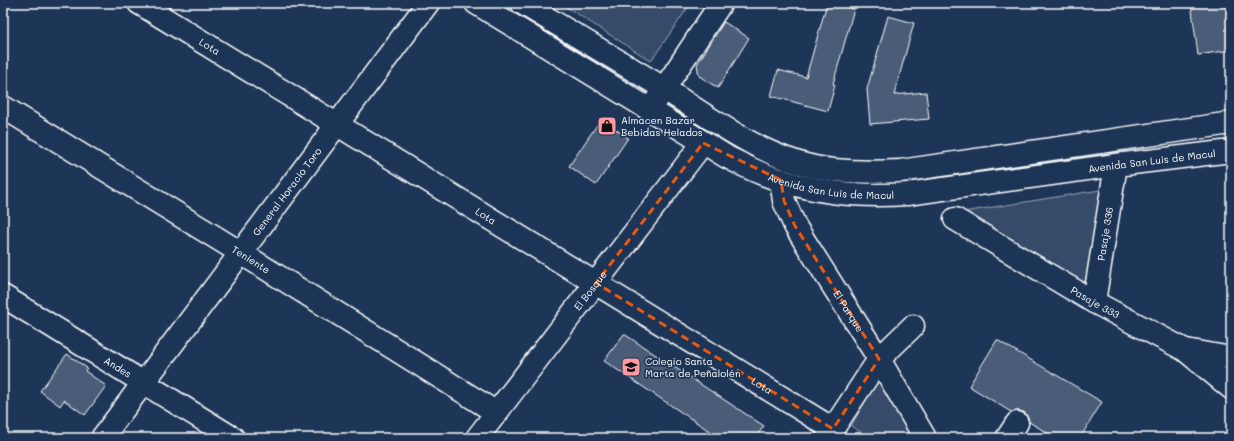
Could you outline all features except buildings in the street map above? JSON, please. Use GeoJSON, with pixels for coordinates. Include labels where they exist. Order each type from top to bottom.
{"type":"FeatureCollection","features":[{"type":"Feature","properties":{"kind":"street","name":"Lota"},"geometry":{"type":"LineString","coordinates":[[139,3],[596,283],[830,434]]}},
{"type":"Feature","properties":{"kind":"street","name":"General Horacio Toro"},"geometry":{"type":"LineString","coordinates":[[102,438],[428,3]]}},
{"type":"Feature","properties":{"kind":"street","name":"Avenida San Luis de Macul"},"geometry":{"type":"LineString","coordinates":[[476,3],[726,157],[762,174],[803,187],[851,195],[899,195],[945,190],[1116,165],[1231,151]]}},
{"type":"Feature","properties":{"kind":"street","name":"Avenida San Luis de Macul"},"geometry":{"type":"LineString","coordinates":[[522,3],[664,89],[721,126],[770,152],[802,163],[832,170],[863,172],[900,171],[1231,123]]}},
{"type":"Feature","properties":{"kind":"street"},"geometry":{"type":"LineString","coordinates":[[650,110],[721,3]]}},
{"type":"Feature","properties":{"kind":"street","name":"Teniente"},"geometry":{"type":"LineString","coordinates":[[3,107],[241,252],[497,413]]}},
{"type":"Feature","properties":{"kind":"street","name":"El Bosque"},"geometry":{"type":"LineString","coordinates":[[478,438],[703,143]]}},
{"type":"Feature","properties":{"kind":"street","name":"Pasaje 336"},"geometry":{"type":"LineString","coordinates":[[1094,302],[1116,165]]}},
{"type":"Feature","properties":{"kind":"street","name":"El Parque"},"geometry":{"type":"LineString","coordinates":[[781,180],[784,201],[795,226],[879,359],[925,438]]}},
{"type":"Feature","properties":{"kind":"street","name":"Pasaje 333"},"geometry":{"type":"LineString","coordinates":[[955,220],[1094,302],[1185,350],[1231,388]]}},
{"type":"Feature","properties":{"kind":"street","name":"Andes"},"geometry":{"type":"LineString","coordinates":[[3,296],[233,438]]}},
{"type":"Feature","properties":{"kind":"street"},"geometry":{"type":"LineString","coordinates":[[830,434],[879,359],[913,326]]}},
{"type":"Feature","properties":{"kind":"street"},"geometry":{"type":"LineString","coordinates":[[1185,350],[1231,358]]}},
{"type":"Feature","properties":{"kind":"highlighted area"},"geometry":{"type":"Polygon","coordinates":[[[703,143],[781,180],[784,201],[795,226],[879,359],[833,429],[596,283],[703,143]]]}},
{"type":"Feature","properties":{"kind":"shaded area"},"geometry":{"type":"Polygon","coordinates":[[[560,3],[691,3],[651,61],[560,3]]]}},
{"type":"Feature","properties":{"kind":"shaded area"},"geometry":{"type":"Polygon","coordinates":[[[1100,190],[1089,287],[963,212],[1100,190]]]}},
{"type":"Feature","properties":{"kind":"shaded area"},"geometry":{"type":"Polygon","coordinates":[[[880,375],[915,438],[871,438],[851,426],[880,375]]]}},
{"type":"Feature","properties":{"kind":"place","name":"Almacen Bazar Bebidas Helados"},"geometry":{"type":"Point","coordinates":[607,126]}},
{"type":"Feature","properties":{"kind":"place","name":"Colegio Santa Marta de Peñalolén"},"geometry":{"type":"Point","coordinates":[631,367]}}]}
